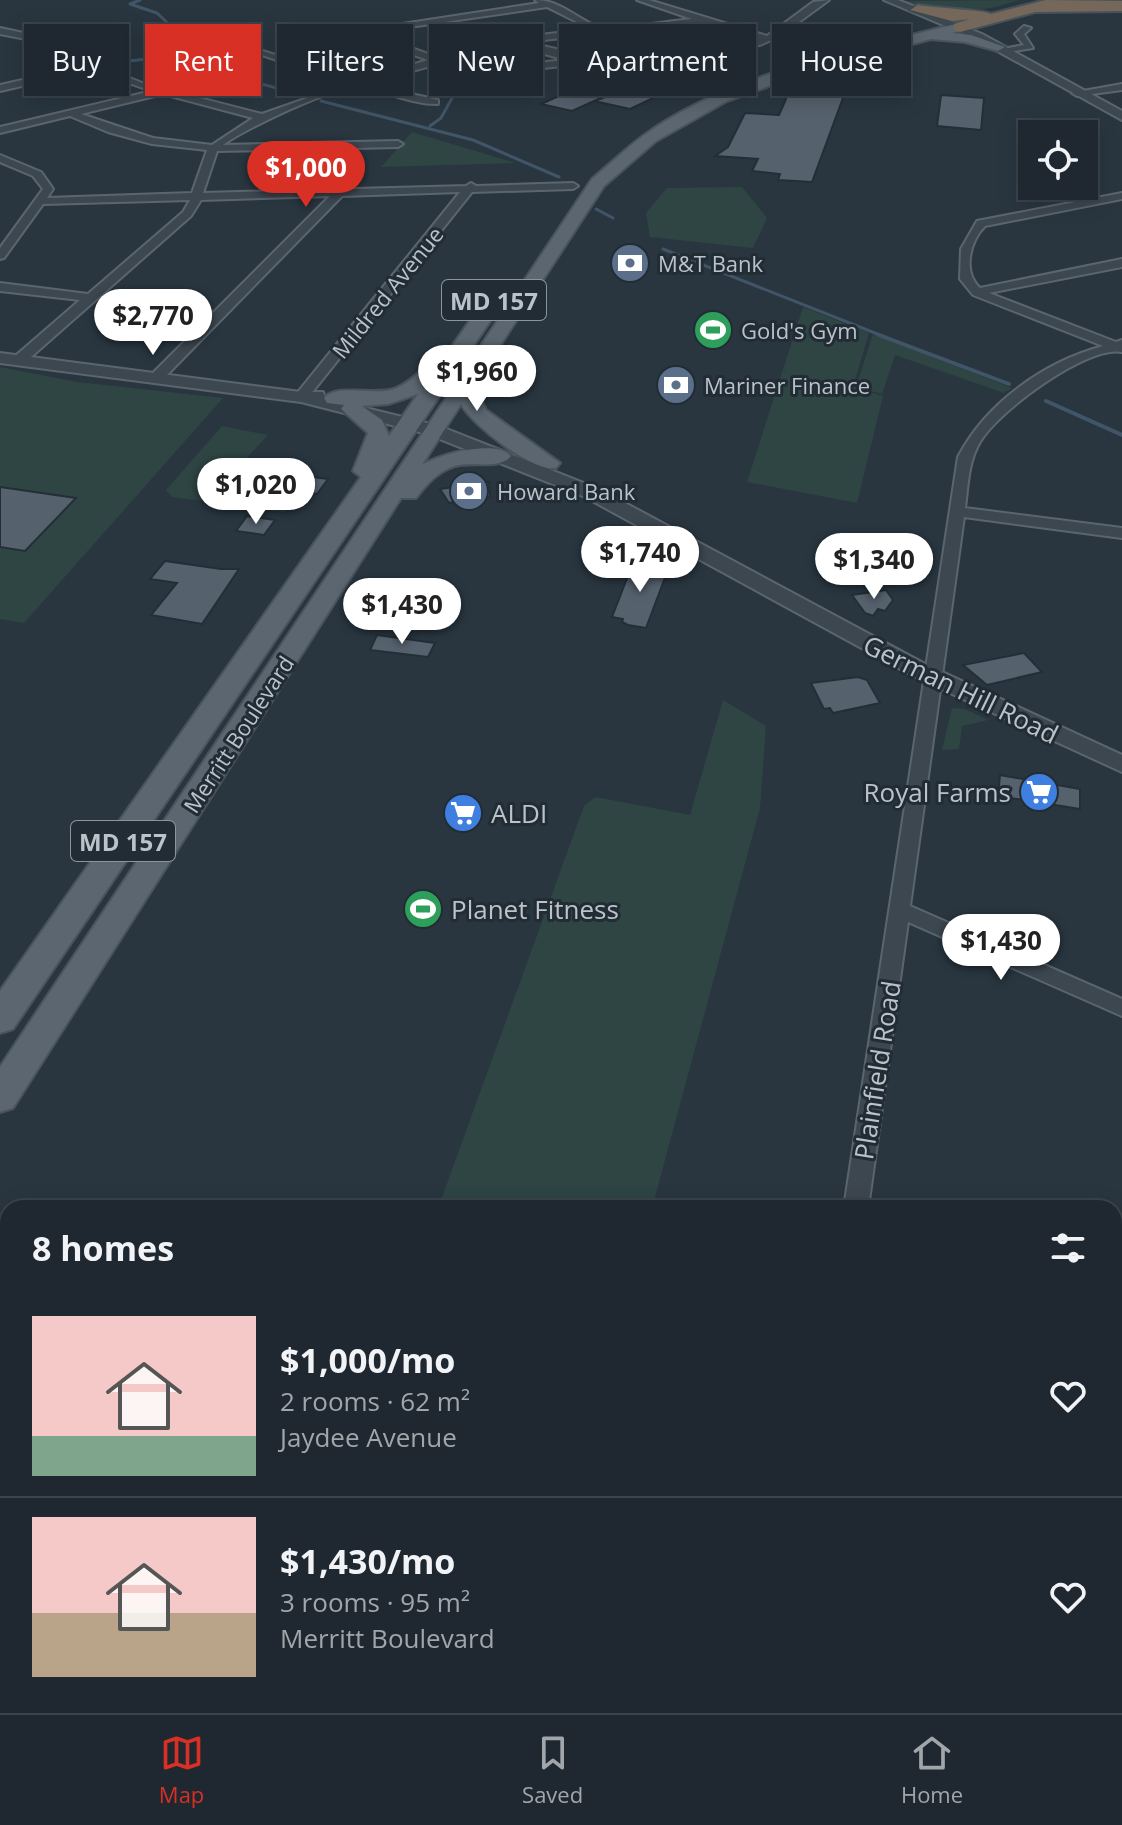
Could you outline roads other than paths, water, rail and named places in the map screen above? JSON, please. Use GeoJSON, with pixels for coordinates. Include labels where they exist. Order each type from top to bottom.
{"type":"FeatureCollection","features":[{"type":"Feature","properties":{"kind":"highway"},"geometry":{"type":"LineString","coordinates":[[955,25],[982,24],[1018,6],[1039,0]]}},
{"type":"Feature","properties":{"kind":"highway"},"geometry":{"type":"LineString","coordinates":[[1018,6],[1064,0]]}},
{"type":"Feature","properties":{"kind":"highway"},"geometry":{"type":"LineString","coordinates":[[1018,6],[1122,6]]}},
{"type":"Feature","properties":{"kind":"highway"},"geometry":{"type":"LineString","coordinates":[[918,10],[982,24]]}},
{"type":"Feature","properties":{"kind":"main road"},"geometry":{"type":"LineString","coordinates":[[912,36],[928,21],[918,10]]}},
{"type":"Feature","properties":{"kind":"main road","name":"Merritt Boulevard"},"geometry":{"type":"LineString","coordinates":[[613,148],[654,120],[719,90],[792,65],[955,25]]}},
{"type":"Feature","properties":{"kind":"main road"},"geometry":{"type":"LineString","coordinates":[[912,36],[954,36],[1002,49]]}},
{"type":"Feature","properties":{"kind":"main road","name":"Merritt Boulevard"},"geometry":{"type":"LineString","coordinates":[[0,1019],[352,507],[424,422],[474,371],[594,188],[635,149],[703,107],[786,74],[912,36]]}},
{"type":"Feature","properties":{"kind":"main road","name":"MD 157"},"geometry":{"type":"LineString","coordinates":[[530,249],[573,186],[596,161],[585,184],[594,188]]}},
{"type":"Feature","properties":{"kind":"main road"},"geometry":{"type":"LineString","coordinates":[[573,186],[584,190],[576,204],[579,208]]}},
{"type":"Feature","properties":{"kind":"main road","name":"Merritt Boulevard"},"geometry":{"type":"LineString","coordinates":[[0,1097],[356,551],[468,338],[512,274]]}},
{"type":"Feature","properties":{"kind":"main road"},"geometry":{"type":"LineString","coordinates":[[344,403],[403,395],[424,383],[456,340],[468,338]]}},
{"type":"Feature","properties":{"kind":"main road"},"geometry":{"type":"LineString","coordinates":[[474,371],[478,378],[471,402],[479,417],[537,452],[548,463]]}},
{"type":"Feature","properties":{"kind":"main road"},"geometry":{"type":"LineString","coordinates":[[344,403],[374,425],[379,433],[352,507]]}},
{"type":"Feature","properties":{"kind":"main road"},"geometry":{"type":"LineString","coordinates":[[356,551],[366,552],[428,469],[453,458],[499,456]]}},
{"type":"Feature","properties":{"kind":"street"},"geometry":{"type":"LineString","coordinates":[[641,0],[769,39]]}},
{"type":"Feature","properties":{"kind":"street"},"geometry":{"type":"LineString","coordinates":[[756,41],[769,39],[799,14],[825,0]]}},
{"type":"Feature","properties":{"kind":"street"},"geometry":{"type":"LineString","coordinates":[[889,0],[955,25]]}},
{"type":"Feature","properties":{"kind":"street"},"geometry":{"type":"LineString","coordinates":[[429,59],[381,43],[371,35],[396,26],[544,2],[586,24]]}},
{"type":"Feature","properties":{"kind":"street"},"geometry":{"type":"LineString","coordinates":[[665,24],[702,20]]}},
{"type":"Feature","properties":{"kind":"street"},"geometry":{"type":"LineString","coordinates":[[982,24],[1002,49],[1122,116]]}},
{"type":"Feature","properties":{"kind":"street"},"geometry":{"type":"LineString","coordinates":[[1002,49],[1031,46],[1019,34],[1027,28]]}},
{"type":"Feature","properties":{"kind":"street"},"geometry":{"type":"LineString","coordinates":[[1,32],[24,37]]}},
{"type":"Feature","properties":{"kind":"street"},"geometry":{"type":"LineString","coordinates":[[0,88],[24,83]]}},
{"type":"Feature","properties":{"kind":"street"},"geometry":{"type":"LineString","coordinates":[[1077,93],[1122,87]]}},
{"type":"Feature","properties":{"kind":"street"},"geometry":{"type":"LineString","coordinates":[[0,130],[145,96]]}},
{"type":"Feature","properties":{"kind":"street"},"geometry":{"type":"LineString","coordinates":[[177,96],[265,118]]}},
{"type":"Feature","properties":{"kind":"street"},"geometry":{"type":"LineString","coordinates":[[18,361],[187,214],[197,197],[213,149],[232,134],[265,118],[325,96]]}},
{"type":"Feature","properties":{"kind":"street"},"geometry":{"type":"LineString","coordinates":[[409,96],[435,102]]}},
{"type":"Feature","properties":{"kind":"street"},"geometry":{"type":"LineString","coordinates":[[70,113],[139,141],[213,149],[398,144]]}},
{"type":"Feature","properties":{"kind":"street"},"geometry":{"type":"LineString","coordinates":[[0,158],[42,178],[48,189],[0,256]]}},
{"type":"Feature","properties":{"kind":"street"},"geometry":{"type":"LineString","coordinates":[[39,201],[471,186],[573,186]]}},
{"type":"Feature","properties":{"kind":"street","name":"Mildred Avenue"},"geometry":{"type":"LineString","coordinates":[[301,397],[471,186]]}},
{"type":"Feature","properties":{"kind":"street"},"geometry":{"type":"LineString","coordinates":[[156,378],[341,191]]}},
{"type":"Feature","properties":{"kind":"street"},"geometry":{"type":"LineString","coordinates":[[1120,346],[977,292],[966,272],[969,239],[981,223],[1122,196]]}},
{"type":"Feature","properties":{"kind":"street"},"geometry":{"type":"LineString","coordinates":[[977,292],[1122,263]]}},
{"type":"Feature","properties":{"kind":"street"},"geometry":{"type":"LineString","coordinates":[[0,287],[90,298]]}},
{"type":"Feature","properties":{"kind":"street","name":"Plainfield Road"},"geometry":{"type":"LineString","coordinates":[[857,1200],[965,457],[971,439],[982,424],[1018,394],[1120,346]]}},
{"type":"Feature","properties":{"kind":"street","name":"German Hill Road"},"geometry":{"type":"LineString","coordinates":[[0,358],[344,403],[424,422],[548,463],[592,493],[935,678],[1122,764]]}},
{"type":"Feature","properties":{"kind":"street","name":"German Hill Road"},"geometry":{"type":"LineString","coordinates":[[424,422],[592,493]]}},
{"type":"Feature","properties":{"kind":"street"},"geometry":{"type":"LineString","coordinates":[[957,512],[1122,533]]}},
{"type":"Feature","properties":{"kind":"street"},"geometry":{"type":"LineString","coordinates":[[901,910],[1122,1008]]}},
{"type":"Feature","properties":{"kind":"waterway"},"geometry":{"type":"LineString","coordinates":[[140,0],[130,4],[157,13],[178,33],[174,42],[179,49],[177,57],[198,67],[277,88]]}},
{"type":"Feature","properties":{"kind":"waterway"},"geometry":{"type":"LineString","coordinates":[[129,61],[145,59]]}},
{"type":"Feature","properties":{"kind":"waterway"},"geometry":{"type":"LineString","coordinates":[[430,126],[441,118],[453,97]]}},
{"type":"Feature","properties":{"kind":"waterway"},"geometry":{"type":"LineString","coordinates":[[321,101],[473,140],[559,177]]}},
{"type":"Feature","properties":{"kind":"waterway"},"geometry":{"type":"LineString","coordinates":[[596,209],[613,218]]}},
{"type":"Feature","properties":{"kind":"waterway"},"geometry":{"type":"LineString","coordinates":[[663,249],[885,337]]}},
{"type":"Feature","properties":{"kind":"waterway"},"geometry":{"type":"LineString","coordinates":[[879,335],[1009,384]]}},
{"type":"Feature","properties":{"kind":"waterway"},"geometry":{"type":"LineString","coordinates":[[1046,401],[1122,435]]}},
{"type":"Feature","properties":{"kind":"place","name":"M&T Bank"},"geometry":{"type":"Point","coordinates":[630,263]}},
{"type":"Feature","properties":{"kind":"place","name":"Gold's Gym"},"geometry":{"type":"Point","coordinates":[713,330]}},
{"type":"Feature","properties":{"kind":"place","name":"Mariner Finance"},"geometry":{"type":"Point","coordinates":[676,385]}},
{"type":"Feature","properties":{"kind":"place","name":"Howard Bank"},"geometry":{"type":"Point","coordinates":[469,491]}},
{"type":"Feature","properties":{"kind":"place","name":"Royal Farms"},"geometry":{"type":"Point","coordinates":[1039,792]}},
{"type":"Feature","properties":{"kind":"place","name":"ALDI"},"geometry":{"type":"Point","coordinates":[463,813]}},
{"type":"Feature","properties":{"kind":"place","name":"Planet Fitness"},"geometry":{"type":"Point","coordinates":[423,909]}}]}
